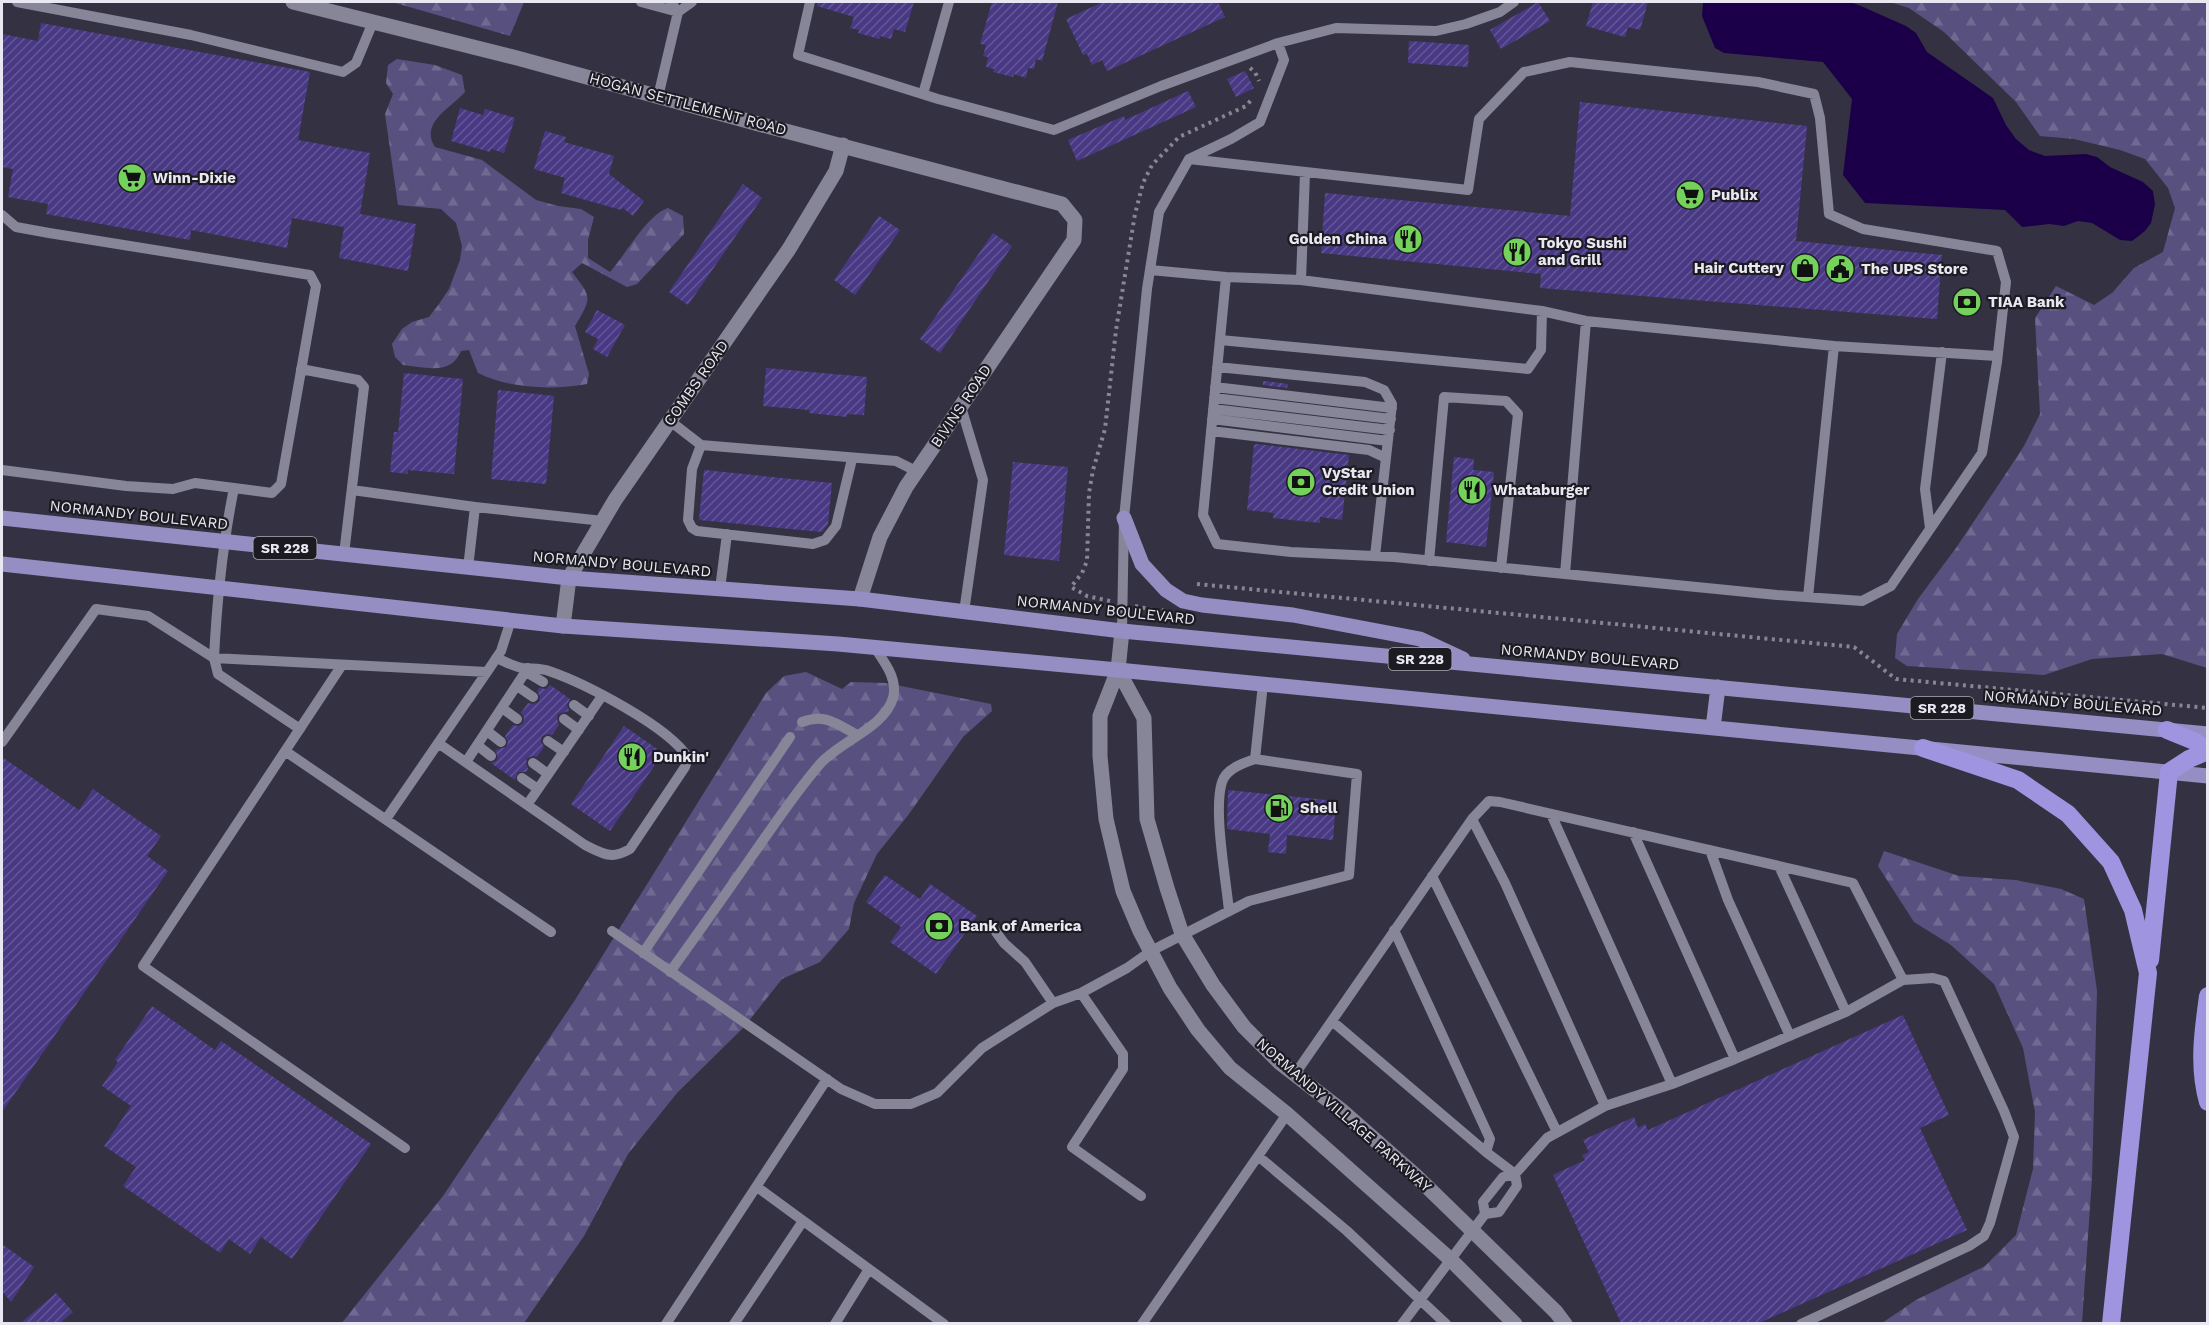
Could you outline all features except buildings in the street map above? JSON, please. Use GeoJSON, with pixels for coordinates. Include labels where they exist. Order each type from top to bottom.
{"type":"FeatureCollection","features":[{"type":"Feature","properties":{"kind":"highway"},"geometry":{"type":"LineString","coordinates":[[2166,730],[2194,741],[2208,751]]}},
{"type":"Feature","properties":{"kind":"highway"},"geometry":{"type":"LineString","coordinates":[[1923,748],[2018,780],[2068,814],[2111,862],[2133,910],[2148,973]]}},
{"type":"Feature","properties":{"kind":"highway"},"geometry":{"type":"LineString","coordinates":[[2111,1323],[2169,772],[2189,759],[2208,751]]}},
{"type":"Feature","properties":{"kind":"highway"},"geometry":{"type":"LineString","coordinates":[[2208,996],[2201,1057],[2204,1088],[2208,1102]]}},
{"type":"Feature","properties":{"kind":"main road","name":"NORMANDY BOULEVARD"},"geometry":{"type":"LineString","coordinates":[[2,518],[569,579],[860,599],[1122,631],[2208,734]]}},
{"type":"Feature","properties":{"kind":"main road"},"geometry":{"type":"LineString","coordinates":[[1124,518],[1142,564],[1173,596],[1183,601],[1293,615],[1420,639],[1474,664]]}},
{"type":"Feature","properties":{"kind":"main road"},"geometry":{"type":"LineString","coordinates":[[2,564],[563,626],[875,648],[1118,670],[2208,776]]}},
{"type":"Feature","properties":{"kind":"main road"},"geometry":{"type":"LineString","coordinates":[[1713,728],[1718,687]]}},
{"type":"Feature","properties":{"kind":"street","name":"HOGAN SETTLEMENT ROAD"},"geometry":{"type":"LineString","coordinates":[[293,2],[517,58],[1062,204],[1075,220]]}},
{"type":"Feature","properties":{"kind":"street","name":"COMBS ROAD"},"geometry":{"type":"LineString","coordinates":[[563,626],[569,579],[615,500],[789,249],[836,171],[843,145]]}},
{"type":"Feature","properties":{"kind":"street","name":"BIVINS ROAD"},"geometry":{"type":"LineString","coordinates":[[860,599],[880,537],[906,487],[1074,240],[1075,220]]}},
{"type":"Feature","properties":{"kind":"street"},"geometry":{"type":"LineString","coordinates":[[1122,631],[1118,670],[1100,716],[1100,756],[1106,819],[1123,891],[1150,951],[1170,988],[1198,1030],[1230,1068],[1287,1114],[1450,1258],[1515,1323]]}},
{"type":"Feature","properties":{"kind":"street","name":"NORMANDY VILLAGE PARKWAY"},"geometry":{"type":"LineString","coordinates":[[1118,670],[1144,718],[1147,819],[1182,934],[1213,985],[1244,1027],[1279,1062],[1341,1110],[1408,1169],[1565,1323]]}},
{"type":"Feature","properties":{"kind":"lane"},"geometry":{"type":"LineString","coordinates":[[17,2],[191,35],[343,72],[356,63],[373,22]]}},
{"type":"Feature","properties":{"kind":"lane"},"geometry":{"type":"LineString","coordinates":[[640,2],[678,12]]}},
{"type":"Feature","properties":{"kind":"lane"},"geometry":{"type":"LineString","coordinates":[[671,2],[678,12]]}},
{"type":"Feature","properties":{"kind":"lane"},"geometry":{"type":"LineString","coordinates":[[658,97],[678,12],[692,2]]}},
{"type":"Feature","properties":{"kind":"lane"},"geometry":{"type":"LineString","coordinates":[[810,2],[798,54],[923,94],[1054,130],[1161,86],[1278,43],[1336,28],[1436,31],[1466,24],[1500,12],[1514,2]]}},
{"type":"Feature","properties":{"kind":"lane"},"geometry":{"type":"LineString","coordinates":[[923,94],[949,2]]}},
{"type":"Feature","properties":{"kind":"lane"},"geometry":{"type":"LineString","coordinates":[[1122,631],[1124,518],[1150,270],[1159,212],[1189,159],[1260,122],[1284,60],[1278,43]]}},
{"type":"Feature","properties":{"kind":"lane"},"geometry":{"type":"LineString","coordinates":[[1189,159],[1468,190],[1479,119],[1524,72],[1570,62],[1758,82],[1814,94],[1820,118],[1829,214],[1863,229],[1997,250],[2006,282],[1982,453],[1891,586],[1862,601],[1375,556],[1291,552],[1217,544],[1203,515],[1226,277]]}},
{"type":"Feature","properties":{"kind":"lane"},"geometry":{"type":"LineString","coordinates":[[1301,280],[1305,173]]}},
{"type":"Feature","properties":{"kind":"lane"},"geometry":{"type":"LineString","coordinates":[[2,215],[16,226],[49,233],[310,275],[316,286],[281,484],[272,493],[195,483],[173,489],[126,486],[2,470]]}},
{"type":"Feature","properties":{"kind":"lane"},"geometry":{"type":"LineString","coordinates":[[1150,270],[1226,277],[1301,280],[1542,311],[1586,321],[1834,346],[1997,356]]}},
{"type":"Feature","properties":{"kind":"lane"},"geometry":{"type":"LineString","coordinates":[[1220,340],[1528,369],[1541,350],[1542,311]]}},
{"type":"Feature","properties":{"kind":"lane"},"geometry":{"type":"LineString","coordinates":[[1565,574],[1586,321]]}},
{"type":"Feature","properties":{"kind":"lane"},"geometry":{"type":"LineString","coordinates":[[1808,597],[1834,346]]}},
{"type":"Feature","properties":{"kind":"lane"},"geometry":{"type":"LineString","coordinates":[[1930,528],[1925,489],[1942,352]]}},
{"type":"Feature","properties":{"kind":"lane"},"geometry":{"type":"LineString","coordinates":[[1217,367],[1365,382],[1383,390],[1392,404],[1375,556]]}},
{"type":"Feature","properties":{"kind":"lane"},"geometry":{"type":"LineString","coordinates":[[301,369],[358,380],[364,387],[344,555]]}},
{"type":"Feature","properties":{"kind":"lane"},"geometry":{"type":"LineString","coordinates":[[1429,561],[1444,397],[1506,401],[1518,414],[1501,568]]}},
{"type":"Feature","properties":{"kind":"lane"},"geometry":{"type":"LineString","coordinates":[[1214,403],[1390,424]]}},
{"type":"Feature","properties":{"kind":"lane"},"geometry":{"type":"LineString","coordinates":[[1214,403],[1390,424]]}},
{"type":"Feature","properties":{"kind":"lane"},"geometry":{"type":"LineString","coordinates":[[961,407],[983,480],[964,612]]}},
{"type":"Feature","properties":{"kind":"lane"},"geometry":{"type":"LineString","coordinates":[[670,421],[701,445],[896,461],[916,471]]}},
{"type":"Feature","properties":{"kind":"lane"},"geometry":{"type":"LineString","coordinates":[[1211,431],[1369,450],[1386,458]]}},
{"type":"Feature","properties":{"kind":"lane"},"geometry":{"type":"LineString","coordinates":[[701,445],[692,469],[688,520],[692,528],[697,531],[813,544],[825,540],[836,526],[852,459]]}},
{"type":"Feature","properties":{"kind":"lane"},"geometry":{"type":"LineString","coordinates":[[234,488],[223,542],[218,587],[214,658],[218,674],[300,729]]}},
{"type":"Feature","properties":{"kind":"lane"},"geometry":{"type":"LineString","coordinates":[[352,490],[603,521]]}},
{"type":"Feature","properties":{"kind":"lane"},"geometry":{"type":"LineString","coordinates":[[468,568],[475,507]]}},
{"type":"Feature","properties":{"kind":"lane"},"geometry":{"type":"LineString","coordinates":[[720,590],[727,534]]}},
{"type":"Feature","properties":{"kind":"lane"},"geometry":{"type":"LineString","coordinates":[[2,742],[96,609],[148,616],[214,658],[487,672]]}},
{"type":"Feature","properties":{"kind":"lane"},"geometry":{"type":"LineString","coordinates":[[386,819],[501,651],[511,620]]}},
{"type":"Feature","properties":{"kind":"lane"},"geometry":{"type":"LineString","coordinates":[[670,972],[795,795],[822,762],[874,724],[885,712],[893,697],[893,678],[875,648]]}},
{"type":"Feature","properties":{"kind":"lane"},"geometry":{"type":"LineString","coordinates":[[438,743],[585,845],[608,856],[619,855],[630,849],[685,767],[688,758],[682,748],[659,729],[617,702],[548,671],[519,668],[496,658]]}},
{"type":"Feature","properties":{"kind":"lane"},"geometry":{"type":"LineString","coordinates":[[342,665],[142,966],[405,1148]]}},
{"type":"Feature","properties":{"kind":"lane"},"geometry":{"type":"LineString","coordinates":[[527,670],[543,682]]}},
{"type":"Feature","properties":{"kind":"lane"},"geometry":{"type":"LineString","coordinates":[[466,762],[527,670]]}},
{"type":"Feature","properties":{"kind":"lane"},"geometry":{"type":"LineString","coordinates":[[1255,759],[1263,684]]}},
{"type":"Feature","properties":{"kind":"lane"},"geometry":{"type":"LineString","coordinates":[[517,686],[532,697]]}},
{"type":"Feature","properties":{"kind":"lane"},"geometry":{"type":"LineString","coordinates":[[527,805],[602,696]]}},
{"type":"Feature","properties":{"kind":"lane"},"geometry":{"type":"LineString","coordinates":[[574,705],[589,716]]}},
{"type":"Feature","properties":{"kind":"lane"},"geometry":{"type":"LineString","coordinates":[[502,708],[517,719]]}},
{"type":"Feature","properties":{"kind":"lane"},"geometry":{"type":"LineString","coordinates":[[802,722],[815,717],[831,721],[857,735]]}},
{"type":"Feature","properties":{"kind":"lane"},"geometry":{"type":"LineString","coordinates":[[564,719],[579,730]]}},
{"type":"Feature","properties":{"kind":"lane"},"geometry":{"type":"LineString","coordinates":[[487,731],[501,742]]}},
{"type":"Feature","properties":{"kind":"lane"},"geometry":{"type":"LineString","coordinates":[[643,953],[790,737]]}},
{"type":"Feature","properties":{"kind":"lane"},"geometry":{"type":"LineString","coordinates":[[548,741],[564,752]]}},
{"type":"Feature","properties":{"kind":"lane"},"geometry":{"type":"LineString","coordinates":[[477,745],[491,756]]}},
{"type":"Feature","properties":{"kind":"lane"},"geometry":{"type":"LineString","coordinates":[[285,751],[551,933]]}},
{"type":"Feature","properties":{"kind":"lane"},"geometry":{"type":"LineString","coordinates":[[612,932],[841,1089],[875,1104],[911,1104],[937,1093],[982,1048],[1053,1003],[1081,993],[1182,934],[1229,911],[1249,901],[1349,875],[1357,774],[1255,759],[1235,766],[1222,780],[1219,810],[1229,911]]}},
{"type":"Feature","properties":{"kind":"lane"},"geometry":{"type":"LineString","coordinates":[[532,763],[548,774]]}},
{"type":"Feature","properties":{"kind":"lane"},"geometry":{"type":"LineString","coordinates":[[522,778],[538,789]]}},
{"type":"Feature","properties":{"kind":"lane"},"geometry":{"type":"LineString","coordinates":[[1295,1074],[1472,819],[1489,801],[1853,883],[1903,980]]}},
{"type":"Feature","properties":{"kind":"lane"},"geometry":{"type":"LineString","coordinates":[[1551,814],[1672,1084]]}},
{"type":"Feature","properties":{"kind":"lane"},"geometry":{"type":"LineString","coordinates":[[1472,819],[1505,883],[1605,1106]]}},
{"type":"Feature","properties":{"kind":"lane"},"geometry":{"type":"LineString","coordinates":[[1633,832],[1735,1059]]}},
{"type":"Feature","properties":{"kind":"lane"},"geometry":{"type":"LineString","coordinates":[[1710,850],[1728,900],[1790,1036]]}},
{"type":"Feature","properties":{"kind":"lane"},"geometry":{"type":"LineString","coordinates":[[1779,866],[1846,1012]]}},
{"type":"Feature","properties":{"kind":"lane"},"geometry":{"type":"LineString","coordinates":[[1432,876],[1557,1132]]}},
{"type":"Feature","properties":{"kind":"lane"},"geometry":{"type":"LineString","coordinates":[[1394,930],[1490,1139],[1486,1152]]}},
{"type":"Feature","properties":{"kind":"lane"},"geometry":{"type":"LineString","coordinates":[[996,932],[1004,943],[1025,962],[1053,1003]]}},
{"type":"Feature","properties":{"kind":"lane"},"geometry":{"type":"LineString","coordinates":[[1485,1214],[1483,1202],[1503,1177],[1515,1174],[1547,1137],[1605,1106],[1672,1084],[1790,1036],[1846,1012],[1903,980],[1933,978],[1944,981],[2014,1137],[1990,1223],[1984,1236],[1969,1246],[1802,1323]]}},
{"type":"Feature","properties":{"kind":"lane"},"geometry":{"type":"LineString","coordinates":[[1081,993],[1123,1054],[1123,1069],[1072,1148],[1141,1197]]}},
{"type":"Feature","properties":{"kind":"lane"},"geometry":{"type":"LineString","coordinates":[[1332,1021],[1515,1174],[1517,1186],[1499,1212],[1485,1214],[1402,1323]]}},
{"type":"Feature","properties":{"kind":"lane"},"geometry":{"type":"LineString","coordinates":[[666,1323],[827,1080]]}},
{"type":"Feature","properties":{"kind":"lane"},"geometry":{"type":"LineString","coordinates":[[1142,1323],[1287,1114]]}},
{"type":"Feature","properties":{"kind":"lane"},"geometry":{"type":"LineString","coordinates":[[1258,1156],[1347,1231],[1446,1323]]}},
{"type":"Feature","properties":{"kind":"lane"},"geometry":{"type":"LineString","coordinates":[[757,1187],[937,1321]]}},
{"type":"Feature","properties":{"kind":"lane"},"geometry":{"type":"LineString","coordinates":[[734,1323],[803,1221]]}},
{"type":"Feature","properties":{"kind":"lane"},"geometry":{"type":"LineString","coordinates":[[835,1323],[870,1269]]}},
{"type":"Feature","properties":{"kind":"path"},"geometry":{"type":"LineString","coordinates":[[1225,63],[1228,72],[1247,66],[1256,72],[1259,82],[1257,92],[1246,106],[1179,137],[1152,165],[1143,183],[1135,214],[1116,330],[1105,429],[1089,493],[1088,561],[1071,587],[1087,596],[1162,612],[1181,583],[1854,647],[1896,679],[2208,708]]}},
{"type":"Feature","properties":{"kind":"green space"},"geometry":{"type":"Polygon","coordinates":[[[392,2],[524,2],[510,36],[392,2]]]}},
{"type":"Feature","properties":{"kind":"green space"},"geometry":{"type":"Polygon","coordinates":[[[1890,2],[2207,2],[2207,668],[2162,654],[2092,659],[2044,675],[1907,666],[1895,658],[1897,634],[1918,599],[1956,548],[2024,446],[2040,414],[2035,318],[2056,286],[2094,305],[2112,293],[2134,268],[2163,252],[2175,208],[2168,188],[2145,159],[2120,150],[2074,139],[2040,136],[2016,102],[1944,32],[1909,8],[1890,2]]]}},
{"type":"Feature","properties":{"kind":"green space"},"geometry":{"type":"Polygon","coordinates":[[[397,59],[435,65],[462,75],[465,92],[439,116],[431,130],[431,138],[435,147],[482,160],[536,200],[581,209],[594,217],[588,240],[588,258],[610,272],[652,218],[668,208],[683,216],[684,234],[637,284],[627,287],[582,263],[572,272],[583,287],[587,298],[585,309],[575,326],[589,374],[587,384],[531,387],[490,378],[478,373],[469,350],[461,351],[451,364],[436,368],[403,365],[395,357],[392,344],[402,329],[412,322],[429,317],[449,289],[460,260],[462,246],[456,223],[441,209],[398,205],[385,114],[393,94],[386,83],[388,65],[397,59]]]}},
{"type":"Feature","properties":{"kind":"green space"},"geometry":{"type":"Polygon","coordinates":[[[806,672],[842,689],[851,682],[886,683],[991,704],[992,711],[963,737],[909,814],[877,854],[854,903],[849,929],[820,962],[782,979],[744,1027],[677,1093],[628,1154],[584,1236],[524,1323],[341,1324],[443,1196],[575,1000],[766,693],[784,676],[806,672]]]}},
{"type":"Feature","properties":{"kind":"green space"},"geometry":{"type":"Polygon","coordinates":[[[1884,851],[1959,876],[2015,880],[2061,889],[2084,899],[2097,991],[2092,1178],[2082,1323],[1882,1323],[1916,1300],[1985,1266],[2016,1235],[2033,1169],[2035,1112],[2023,1048],[1994,984],[1951,945],[1914,922],[1878,866],[1884,851]]]}},
{"type":"Feature","properties":{"kind":"shaded area"},"geometry":{"type":"Polygon","coordinates":[[[1703,2],[1850,2],[1906,26],[1916,33],[1927,52],[1993,98],[2006,125],[2016,139],[2029,150],[2045,156],[2086,154],[2097,157],[2110,167],[2143,182],[2153,191],[2155,204],[2151,223],[2132,241],[2120,240],[2092,223],[2078,221],[2064,226],[2049,224],[2022,227],[2005,210],[1865,203],[1843,175],[1852,99],[1823,62],[1724,53],[1715,48],[1702,16],[1703,2]]]}},
{"type":"Feature","properties":{"kind":"place","name":"Winn-Dixie"},"geometry":{"type":"Point","coordinates":[132,178]}},
{"type":"Feature","properties":{"kind":"place","name":"Publix"},"geometry":{"type":"Point","coordinates":[1690,195]}},
{"type":"Feature","properties":{"kind":"place","name":"Golden China"},"geometry":{"type":"Point","coordinates":[1408,239]}},
{"type":"Feature","properties":{"kind":"place","name":"Tokyo Sushi and Grill"},"geometry":{"type":"Point","coordinates":[1517,252]}},
{"type":"Feature","properties":{"kind":"place","name":"Hair Cuttery"},"geometry":{"type":"Point","coordinates":[1805,268]}},
{"type":"Feature","properties":{"kind":"place","name":"The UPS Store"},"geometry":{"type":"Point","coordinates":[1840,269]}},
{"type":"Feature","properties":{"kind":"place","name":"TIAA Bank"},"geometry":{"type":"Point","coordinates":[1967,302]}},
{"type":"Feature","properties":{"kind":"place","name":"VyStar Credit Union"},"geometry":{"type":"Point","coordinates":[1301,482]}},
{"type":"Feature","properties":{"kind":"place","name":"Whataburger"},"geometry":{"type":"Point","coordinates":[1472,490]}},
{"type":"Feature","properties":{"kind":"place","name":"Dunkin'"},"geometry":{"type":"Point","coordinates":[632,757]}},
{"type":"Feature","properties":{"kind":"place","name":"Shell"},"geometry":{"type":"Point","coordinates":[1279,808]}},
{"type":"Feature","properties":{"kind":"place","name":"Bank of America"},"geometry":{"type":"Point","coordinates":[939,926]}}]}
